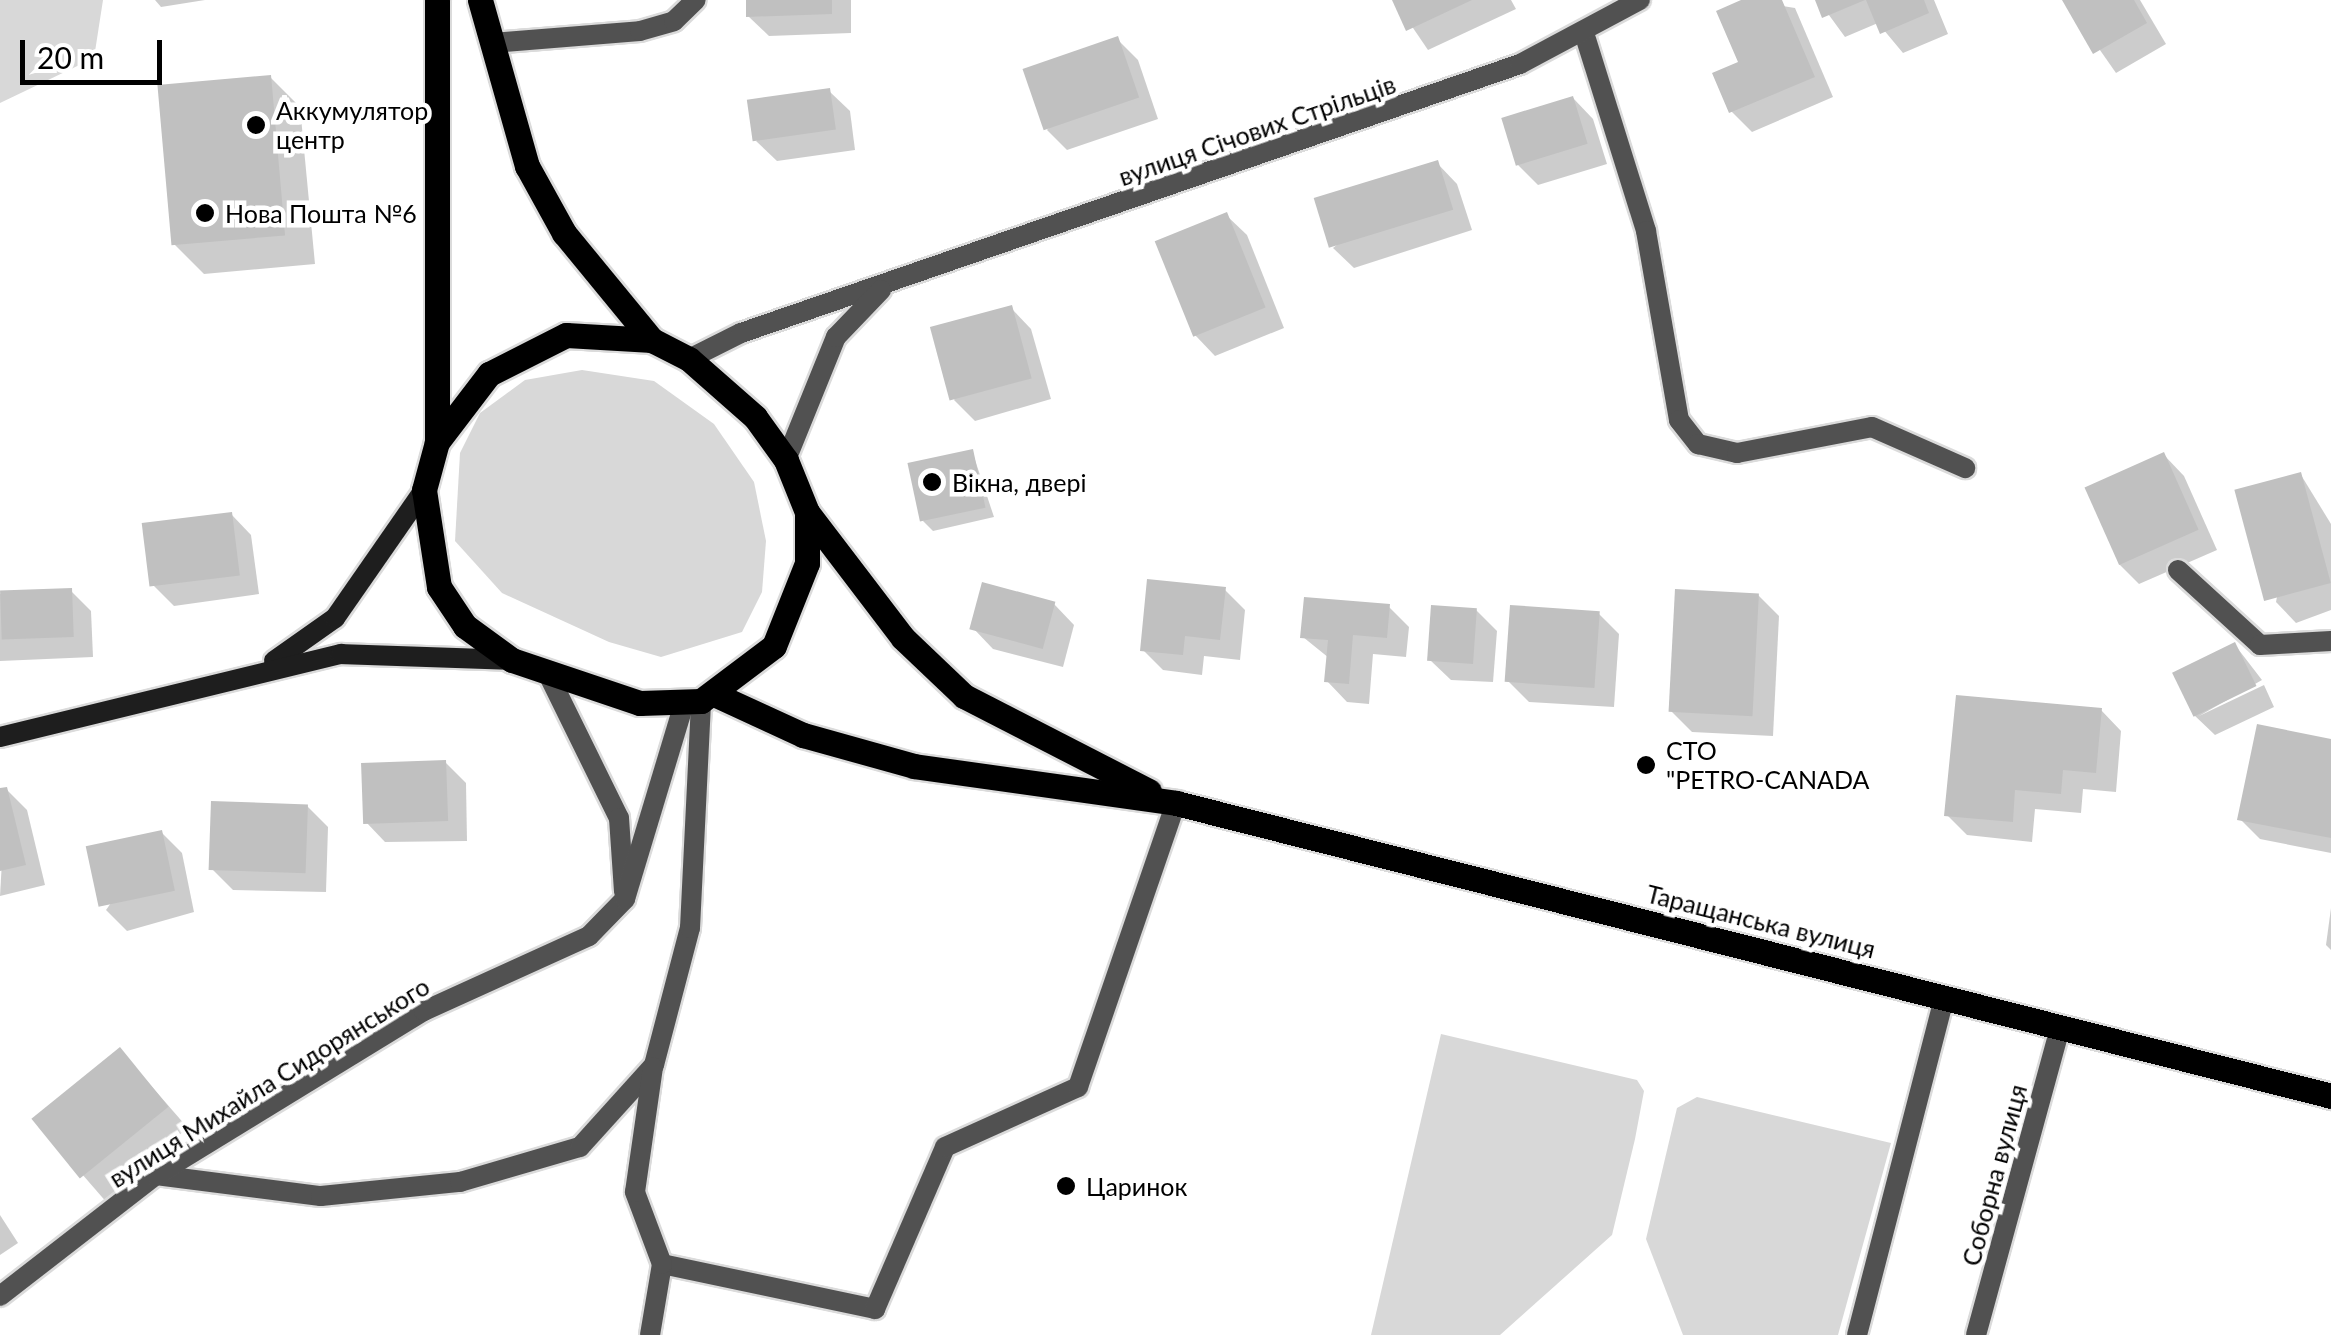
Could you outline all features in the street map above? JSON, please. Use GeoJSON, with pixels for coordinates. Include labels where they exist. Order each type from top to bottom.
{"type":"FeatureCollection","features":[{"type":"Feature","properties":{"kind":"main road"},"geometry":{"type":"LineString","coordinates":[[269,665],[336,618],[424,490],[437,442],[437,0]]}},
{"type":"Feature","properties":{"kind":"main road"},"geometry":{"type":"LineString","coordinates":[[480,0],[527,166],[564,233],[652,340]]}},
{"type":"Feature","properties":{"kind":"main road"},"geometry":{"type":"LineString","coordinates":[[437,442],[459,405],[525,350],[593,333],[652,340],[689,360],[755,417],[786,460],[807,512],[807,563],[774,646],[700,700]]}},
{"type":"Feature","properties":{"kind":"main road","name":"Таращанська вулиця"},"geometry":{"type":"LineString","coordinates":[[424,490],[439,587],[465,626],[512,660],[596,696],[700,700],[803,735],[914,766],[1176,803],[2331,1096]]}},
{"type":"Feature","properties":{"kind":"main road","name":"Таращанська вулиця"},"geometry":{"type":"LineString","coordinates":[[807,512],[903,638],[964,696],[1036,740],[1176,803]]}},
{"type":"Feature","properties":{"kind":"main road"},"geometry":{"type":"LineString","coordinates":[[0,737],[269,665],[360,654],[512,660]]}},
{"type":"Feature","properties":{"kind":"street"},"geometry":{"type":"LineString","coordinates":[[492,42],[640,31],[674,21],[696,0]]}},
{"type":"Feature","properties":{"kind":"street","name":"вулиця Січових Стрільців"},"geometry":{"type":"LineString","coordinates":[[689,360],[741,333],[882,289],[1585,36],[1640,0]]}},
{"type":"Feature","properties":{"kind":"street"},"geometry":{"type":"LineString","coordinates":[[1585,36],[1646,232],[1679,420],[1698,444],[1737,453],[1872,427],[1964,468]]}},
{"type":"Feature","properties":{"kind":"street","name":"вулиця Січових Стрільців"},"geometry":{"type":"LineString","coordinates":[[786,460],[836,338],[882,289]]}},
{"type":"Feature","properties":{"kind":"street"},"geometry":{"type":"LineString","coordinates":[[2178,570],[2260,645],[2331,641]]}},
{"type":"Feature","properties":{"kind":"street"},"geometry":{"type":"LineString","coordinates":[[549,676],[620,818],[624,899]]}},
{"type":"Feature","properties":{"kind":"street"},"geometry":{"type":"LineString","coordinates":[[624,899],[700,700]]}},
{"type":"Feature","properties":{"kind":"street"},"geometry":{"type":"LineString","coordinates":[[650,1335],[662,1264],[635,1192],[654,1065],[690,928],[700,700]]}},
{"type":"Feature","properties":{"kind":"street"},"geometry":{"type":"LineString","coordinates":[[662,1264],[876,1310],[944,1147],[1078,1087],[1176,803]]}},
{"type":"Feature","properties":{"kind":"street","name":"вулиця Михайла Сидорянського"},"geometry":{"type":"LineString","coordinates":[[0,1296],[156,1175],[424,1011],[589,936],[624,899]]}},
{"type":"Feature","properties":{"kind":"street"},"geometry":{"type":"LineString","coordinates":[[1856,1335],[1944,999]]}},
{"type":"Feature","properties":{"kind":"street","name":"Соборна вулиця"},"geometry":{"type":"LineString","coordinates":[[1976,1335],[2060,1028]]}},
{"type":"Feature","properties":{"kind":"street"},"geometry":{"type":"LineString","coordinates":[[156,1175],[321,1196],[460,1182],[580,1148],[654,1065]]}},
{"type":"Feature","properties":{"kind":"shaded area"},"geometry":{"type":"Polygon","coordinates":[[[0,0],[103,0],[94,58],[0,103],[0,0]]]}},
{"type":"Feature","properties":{"kind":"shaded area"},"geometry":{"type":"Polygon","coordinates":[[[582,370],[654,381],[714,424],[754,482],[766,541],[762,592],[742,632],[661,657],[609,642],[502,593],[455,541],[460,453],[480,413],[525,380],[582,370]]]}},
{"type":"Feature","properties":{"kind":"shaded area"},"geometry":{"type":"Polygon","coordinates":[[[1441,1034],[1637,1080],[1644,1091],[1635,1139],[1612,1235],[1500,1335],[1371,1335],[1441,1034]]]}},
{"type":"Feature","properties":{"kind":"shaded area"},"geometry":{"type":"Polygon","coordinates":[[[1697,1097],[1891,1143],[1838,1335],[1683,1335],[1646,1239],[1677,1108],[1697,1097]]]}},
{"type":"Feature","properties":{"kind":"building"},"geometry":{"type":"Polygon","coordinates":[[[746,0],[832,0],[832,14],[746,17],[746,0]]]}},
{"type":"Feature","properties":{"kind":"building"},"geometry":{"type":"Polygon","coordinates":[[[1392,0],[1472,0],[1406,31],[1392,0]]]}},
{"type":"Feature","properties":{"kind":"building"},"geometry":{"type":"Polygon","coordinates":[[[1741,0],[1782,0],[1815,77],[1729,113],[1712,73],[1738,62],[1716,11],[1741,0]]]}},
{"type":"Feature","properties":{"kind":"building"},"geometry":{"type":"Polygon","coordinates":[[[1815,0],[1865,0],[1822,18],[1815,0]]]}},
{"type":"Feature","properties":{"kind":"building"},"geometry":{"type":"Polygon","coordinates":[[[1866,0],[1924,0],[1929,13],[1880,34],[1866,0]]]}},
{"type":"Feature","properties":{"kind":"building"},"geometry":{"type":"Polygon","coordinates":[[[2062,0],[2134,0],[2147,23],[2093,54],[2062,0]]]}},
{"type":"Feature","properties":{"kind":"building"},"geometry":{"type":"Polygon","coordinates":[[[1118,36],[1139,97],[1044,130],[1023,69],[1118,36]]]}},
{"type":"Feature","properties":{"kind":"building"},"geometry":{"type":"Polygon","coordinates":[[[271,75],[285,235],[171,245],[157,85],[271,75]]]}},
{"type":"Feature","properties":{"kind":"building"},"geometry":{"type":"Polygon","coordinates":[[[830,88],[836,130],[753,141],[747,100],[830,88]]]}},
{"type":"Feature","properties":{"kind":"building"},"geometry":{"type":"Polygon","coordinates":[[[1573,96],[1588,144],[1516,166],[1501,118],[1573,96]]]}},
{"type":"Feature","properties":{"kind":"building"},"geometry":{"type":"Polygon","coordinates":[[[1438,160],[1453,210],[1329,248],[1314,198],[1438,160]]]}},
{"type":"Feature","properties":{"kind":"building"},"geometry":{"type":"Polygon","coordinates":[[[1227,212],[1266,307],[1193,337],[1155,241],[1227,212]]]}},
{"type":"Feature","properties":{"kind":"building"},"geometry":{"type":"Polygon","coordinates":[[[1012,305],[1032,378],[950,400],[930,327],[1012,305]]]}},
{"type":"Feature","properties":{"kind":"building"},"geometry":{"type":"Polygon","coordinates":[[[973,449],[985,508],[920,522],[907,463],[973,449]]]}},
{"type":"Feature","properties":{"kind":"building"},"geometry":{"type":"Polygon","coordinates":[[[2164,452],[2199,530],[2119,565],[2085,487],[2164,452]]]}},
{"type":"Feature","properties":{"kind":"building"},"geometry":{"type":"Polygon","coordinates":[[[2301,472],[2331,583],[2264,601],[2234,490],[2301,472]]]}},
{"type":"Feature","properties":{"kind":"building"},"geometry":{"type":"Polygon","coordinates":[[[232,512],[240,576],[149,587],[142,523],[232,512]]]}},
{"type":"Feature","properties":{"kind":"building"},"geometry":{"type":"Polygon","coordinates":[[[1147,579],[1226,587],[1220,640],[1185,636],[1183,655],[1140,651],[1147,579]]]}},
{"type":"Feature","properties":{"kind":"building"},"geometry":{"type":"Polygon","coordinates":[[[982,582],[1055,602],[1043,649],[969,629],[982,582]]]}},
{"type":"Feature","properties":{"kind":"building"},"geometry":{"type":"Polygon","coordinates":[[[72,588],[74,637],[2,639],[0,591],[72,588]]]}},
{"type":"Feature","properties":{"kind":"building"},"geometry":{"type":"Polygon","coordinates":[[[1675,589],[1759,593],[1752,716],[1669,712],[1675,589]]]}},
{"type":"Feature","properties":{"kind":"building"},"geometry":{"type":"Polygon","coordinates":[[[1304,597],[1390,604],[1387,638],[1353,635],[1349,684],[1324,682],[1328,640],[1300,638],[1304,597]]]}},
{"type":"Feature","properties":{"kind":"building"},"geometry":{"type":"Polygon","coordinates":[[[1431,605],[1477,608],[1473,664],[1427,661],[1431,605]]]}},
{"type":"Feature","properties":{"kind":"building"},"geometry":{"type":"Polygon","coordinates":[[[1510,605],[1600,611],[1594,688],[1505,682],[1510,605]]]}},
{"type":"Feature","properties":{"kind":"building"},"geometry":{"type":"Polygon","coordinates":[[[2235,642],[2256,686],[2194,717],[2172,673],[2235,642]]]}},
{"type":"Feature","properties":{"kind":"building"},"geometry":{"type":"Polygon","coordinates":[[[1956,695],[2102,708],[2096,773],[2063,770],[2061,794],[2015,790],[2013,822],[1944,816],[1956,695]]]}},
{"type":"Feature","properties":{"kind":"building"},"geometry":{"type":"Polygon","coordinates":[[[2257,724],[2331,739],[2331,838],[2237,820],[2257,724]]]}},
{"type":"Feature","properties":{"kind":"building"},"geometry":{"type":"Polygon","coordinates":[[[446,760],[448,821],[363,824],[361,763],[446,760]]]}},
{"type":"Feature","properties":{"kind":"building"},"geometry":{"type":"Polygon","coordinates":[[[7,787],[26,865],[0,871],[0,788],[7,787]]]}},
{"type":"Feature","properties":{"kind":"building"},"geometry":{"type":"Polygon","coordinates":[[[211,801],[308,804],[306,873],[209,870],[211,801]]]}},
{"type":"Feature","properties":{"kind":"building"},"geometry":{"type":"Polygon","coordinates":[[[162,830],[175,891],[99,907],[86,846],[162,830]]]}},
{"type":"Feature","properties":{"kind":"building"},"geometry":{"type":"Polygon","coordinates":[[[120,1047],[168,1107],[80,1179],[31,1119],[120,1047]]]}},
{"type":"Feature","properties":{"kind":"place","name":"Аккумулятор центр"},"geometry":{"type":"Point","coordinates":[256,125]}},
{"type":"Feature","properties":{"kind":"place","name":"Нова Пошта №6"},"geometry":{"type":"Point","coordinates":[205,213]}},
{"type":"Feature","properties":{"kind":"place","name":"Вікна, двері"},"geometry":{"type":"Point","coordinates":[932,482]}},
{"type":"Feature","properties":{"kind":"place","name":"СТО \"PETRO-CANADA"},"geometry":{"type":"Point","coordinates":[1646,765]}},
{"type":"Feature","properties":{"kind":"place","name":"Царинок"},"geometry":{"type":"Point","coordinates":[1066,1186]}}]}
